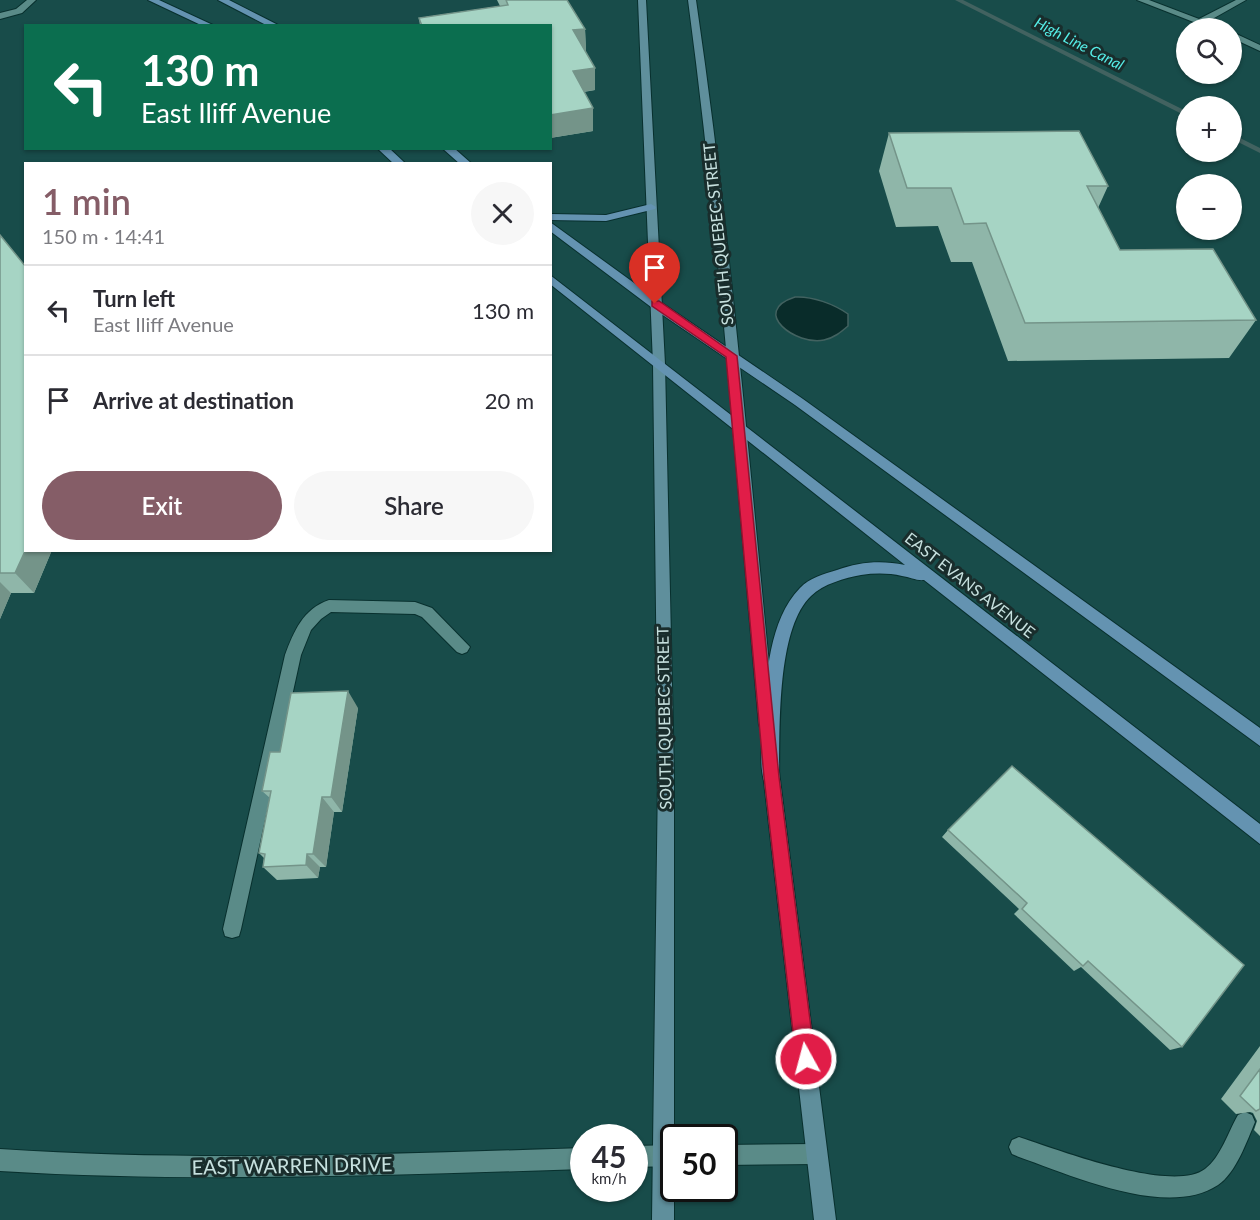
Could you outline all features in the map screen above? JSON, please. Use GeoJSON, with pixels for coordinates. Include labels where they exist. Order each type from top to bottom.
{"type":"FeatureCollection","features":[{"type":"Feature","properties":{"kind":"main road"},"geometry":{"type":"LineString","coordinates":[[152,0],[206,24]]}},
{"type":"Feature","properties":{"kind":"main road"},"geometry":{"type":"LineString","coordinates":[[222,0],[272,24]]}},
{"type":"Feature","properties":{"kind":"main road","name":"SOUTH QUEBEC STREET"},"geometry":{"type":"LineString","coordinates":[[642,0],[659,364],[666,776],[668,1124]]}},
{"type":"Feature","properties":{"kind":"main road","name":"SOUTH QUEBEC STREET"},"geometry":{"type":"LineString","coordinates":[[692,0],[702,71],[732,356],[771,777],[825,1220]]}},
{"type":"Feature","properties":{"kind":"main road"},"geometry":{"type":"LineString","coordinates":[[384,150],[399,162]]}},
{"type":"Feature","properties":{"kind":"main road"},"geometry":{"type":"LineString","coordinates":[[450,150],[464,162]]}},
{"type":"Feature","properties":{"kind":"main road"},"geometry":{"type":"LineString","coordinates":[[552,217],[606,218],[651,207]]}},
{"type":"Feature","properties":{"kind":"main road"},"geometry":{"type":"LineString","coordinates":[[552,227],[655,304],[927,494],[1260,738]]}},
{"type":"Feature","properties":{"kind":"main road","name":"EAST EVANS AVENUE"},"geometry":{"type":"LineString","coordinates":[[552,280],[739,427],[800,472],[929,578],[1260,835]]}},
{"type":"Feature","properties":{"kind":"main road"},"geometry":{"type":"LineString","coordinates":[[771,777],[777,669],[788,622],[803,594],[816,584],[872,567],[903,570],[929,578]]}},
{"type":"Feature","properties":{"kind":"main road","name":"SOUTH QUEBEC STREET"},"geometry":{"type":"LineString","coordinates":[[663,1220],[664,1202]]}},
{"type":"Feature","properties":{"kind":"street"},"geometry":{"type":"LineString","coordinates":[[0,16],[19,11],[32,0]]}},
{"type":"Feature","properties":{"kind":"street"},"geometry":{"type":"LineString","coordinates":[[1141,0],[1189,18]]}},
{"type":"Feature","properties":{"kind":"street"},"geometry":{"type":"LineString","coordinates":[[1208,18],[1242,0]]}},
{"type":"Feature","properties":{"kind":"street"},"geometry":{"type":"LineString","coordinates":[[1242,40],[1260,48]]}},
{"type":"Feature","properties":{"kind":"street"},"geometry":{"type":"LineString","coordinates":[[232,929],[293,655],[308,621],[316,611],[329,606],[415,608],[428,612],[462,647]]}},
{"type":"Feature","properties":{"kind":"street"},"geometry":{"type":"LineString","coordinates":[[1019,1147],[1146,1186],[1172,1189],[1195,1186],[1212,1177],[1245,1122]]}},
{"type":"Feature","properties":{"kind":"street"},"geometry":{"type":"LineString","coordinates":[[738,1155],[817,1154]]}},
{"type":"Feature","properties":{"kind":"street","name":"EAST WARREN DRIVE"},"geometry":{"type":"LineString","coordinates":[[0,1160],[65,1166],[163,1168],[570,1158]]}},
{"type":"Feature","properties":{"kind":"water"},"geometry":{"type":"Polygon","coordinates":[[[795,297],[816,299],[842,310],[848,314],[848,326],[840,333],[824,340],[802,338],[791,333],[777,319],[776,311],[782,303],[795,297]]]}},
{"type":"Feature","properties":{"kind":"building"},"geometry":{"type":"Polygon","coordinates":[[[506,0],[567,0],[585,29],[573,30],[595,68],[573,71],[593,108],[552,115],[552,24],[421,24],[419,18],[508,5],[506,0]]]}},
{"type":"Feature","properties":{"kind":"building"},"geometry":{"type":"Polygon","coordinates":[[[1079,131],[1108,186],[1087,186],[1120,250],[1213,249],[1256,320],[1025,323],[986,223],[964,224],[951,188],[907,188],[889,133],[1079,131]]]}},
{"type":"Feature","properties":{"kind":"building"},"geometry":{"type":"Polygon","coordinates":[[[0,235],[24,265],[25,552],[15,573],[0,573],[0,235]]]}},
{"type":"Feature","properties":{"kind":"building"},"geometry":{"type":"Polygon","coordinates":[[[348,691],[331,797],[322,797],[313,854],[307,854],[306,865],[263,867],[265,854],[259,853],[271,791],[262,791],[270,752],[280,752],[291,693],[348,691]]]}},
{"type":"Feature","properties":{"kind":"building"},"geometry":{"type":"Polygon","coordinates":[[[1012,766],[1244,965],[1182,1047],[1088,961],[1083,966],[1022,909],[1027,903],[948,830],[1012,766]]]}},
{"type":"Feature","properties":{"kind":"building"},"geometry":{"type":"Polygon","coordinates":[[[1260,1069],[1260,1109],[1256,1111],[1240,1096],[1260,1069]]]}},
{"type":"Feature","properties":{"kind":"waterway","name":"High Line Canal"},"geometry":{"type":"LineString","coordinates":[[958,0],[1176,109]]}},
{"type":"Feature","properties":{"kind":"waterway","name":"High Line Canal"},"geometry":{"type":"LineString","coordinates":[[1242,141],[1260,151]]}},
{"type":"Feature","properties":{"kind":"route"},"geometry":{"type":"LineString","coordinates":[[655,304],[732,356],[771,777],[806,1059]]}}]}
